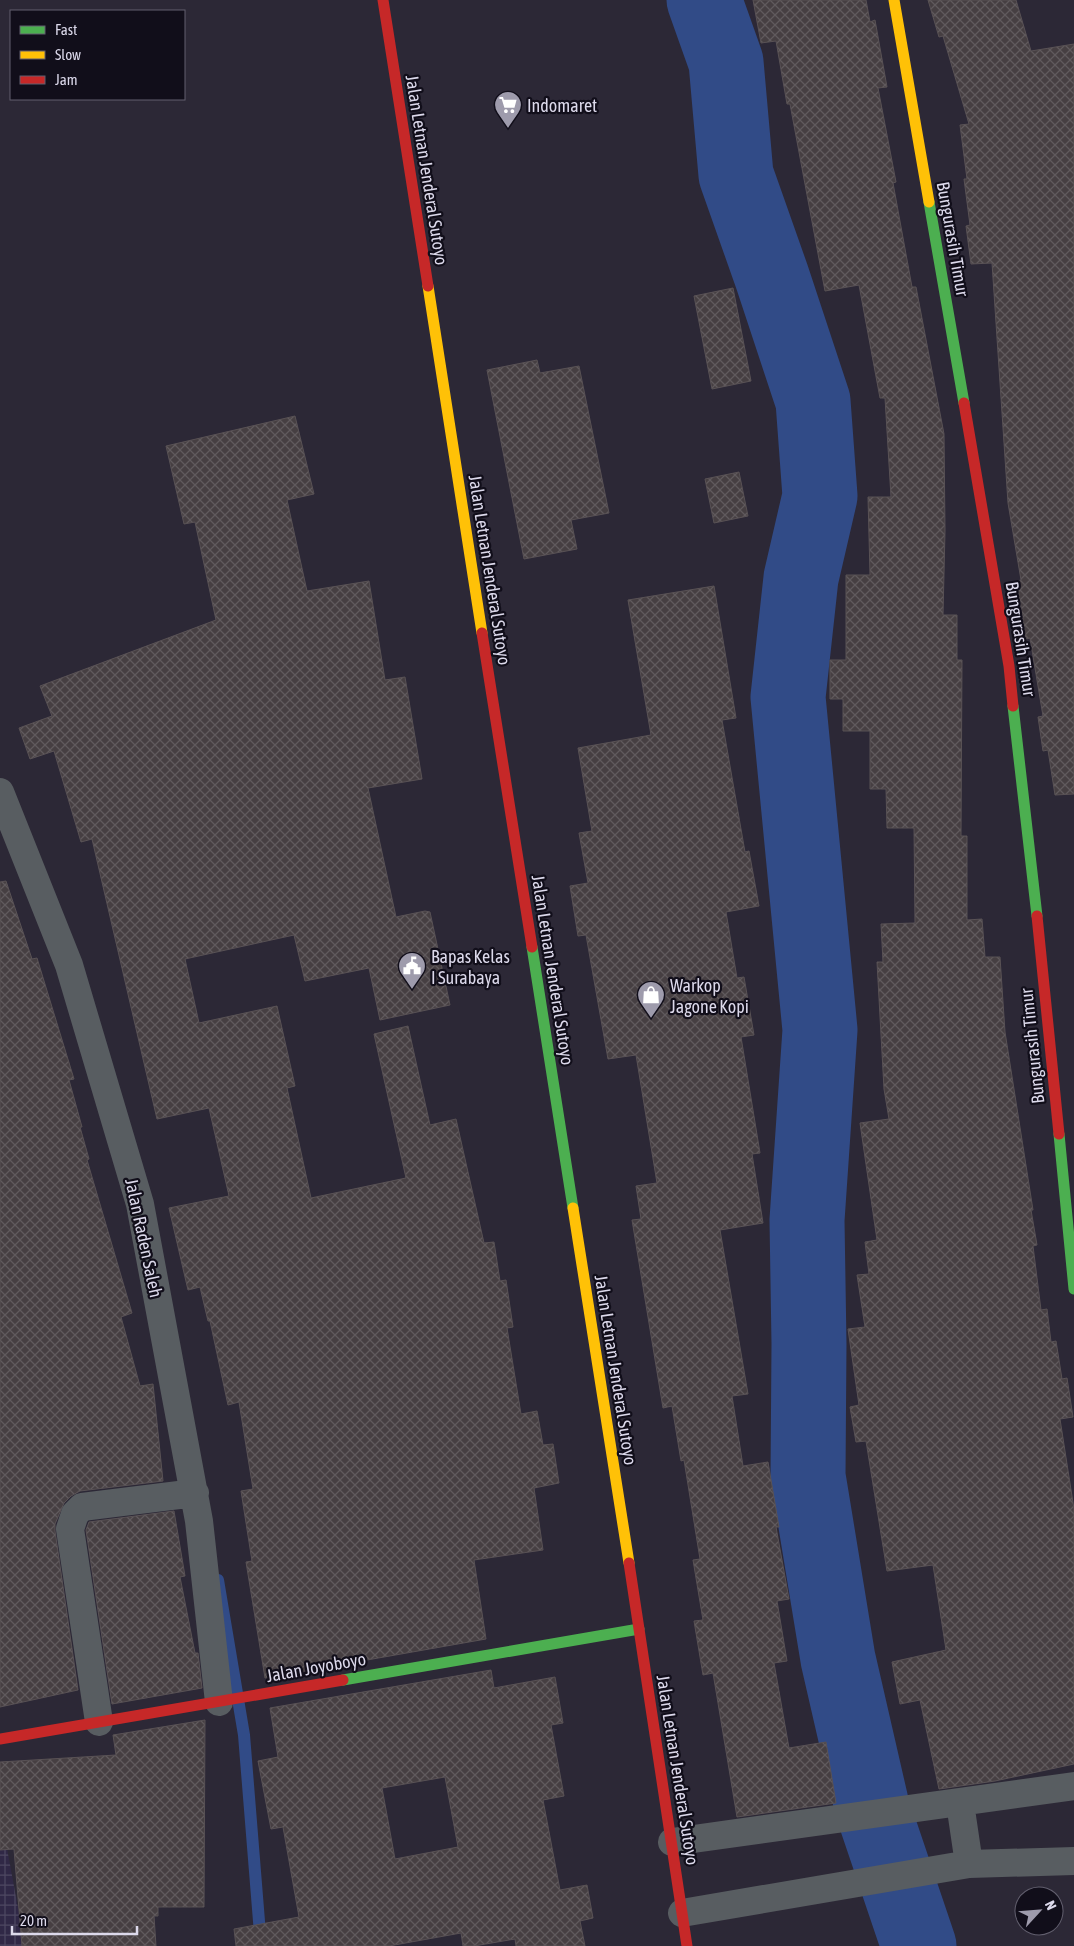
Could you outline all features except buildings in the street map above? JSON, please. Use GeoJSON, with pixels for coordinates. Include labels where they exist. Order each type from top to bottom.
{"type":"FeatureCollection","features":[{"type":"Feature","properties":{"kind":"main road","name":"Jalan Letnan Jenderal Sutoyo"},"geometry":{"type":"LineString","coordinates":[[383,0],[639,1629],[687,1946]]}},
{"type":"Feature","properties":{"kind":"main road","name":"Bungurasih Timur"},"geometry":{"type":"LineString","coordinates":[[894,0],[1009,666],[1038,926],[1074,1289]]}},
{"type":"Feature","properties":{"kind":"main road","name":"Jalan Joyoboyo"},"geometry":{"type":"LineString","coordinates":[[0,1739],[639,1629]]}},
{"type":"Feature","properties":{"kind":"street","name":"Jalan Raden Saleh"},"geometry":{"type":"LineString","coordinates":[[0,792],[69,965],[140,1204],[195,1493],[226,1700]]}},
{"type":"Feature","properties":{"kind":"street"},"geometry":{"type":"LineString","coordinates":[[99,1722],[70,1530],[75,1514],[82,1507],[195,1493]]}},
{"type":"Feature","properties":{"kind":"street"},"geometry":{"type":"LineString","coordinates":[[672,1842],[836,1821],[1074,1786]]}},
{"type":"Feature","properties":{"kind":"street"},"geometry":{"type":"LineString","coordinates":[[960,1803],[969,1864]]}},
{"type":"Feature","properties":{"kind":"street"},"geometry":{"type":"LineString","coordinates":[[682,1913],[969,1864],[1074,1861]]}},
{"type":"Feature","properties":{"kind":"shaded area"},"geometry":{"type":"Polygon","coordinates":[[[1,1816],[25,1946],[0,1946],[1,1816]]]}},
{"type":"Feature","properties":{"kind":"waterway"},"geometry":{"type":"LineString","coordinates":[[704,0],[726,62],[736,175],[813,401],[820,496],[801,578],[788,697],[820,1030],[807,1220],[809,1344],[808,1476],[838,1659],[872,1807],[919,1946]]}},
{"type":"Feature","properties":{"kind":"waterway"},"geometry":{"type":"LineString","coordinates":[[218,1580],[244,1735],[261,1946]]}},
{"type":"Feature","properties":{"kind":"traffic: fast"},"geometry":{"type":"LineString","coordinates":[[929,202],[964,403]]}},
{"type":"Feature","properties":{"kind":"traffic: fast"},"geometry":{"type":"LineString","coordinates":[[1013,706],[1037,916]]}},
{"type":"Feature","properties":{"kind":"traffic: fast"},"geometry":{"type":"LineString","coordinates":[[532,947],[573,1208]]}},
{"type":"Feature","properties":{"kind":"traffic: fast"},"geometry":{"type":"LineString","coordinates":[[1059,1134],[1074,1289]]}},
{"type":"Feature","properties":{"kind":"traffic: fast"},"geometry":{"type":"LineString","coordinates":[[343,1680],[639,1629]]}},
{"type":"Feature","properties":{"kind":"traffic: slow"},"geometry":{"type":"LineString","coordinates":[[894,0],[929,202]]}},
{"type":"Feature","properties":{"kind":"traffic: slow"},"geometry":{"type":"LineString","coordinates":[[428,286],[482,633]]}},
{"type":"Feature","properties":{"kind":"traffic: slow"},"geometry":{"type":"LineString","coordinates":[[573,1208],[629,1563]]}},
{"type":"Feature","properties":{"kind":"traffic: jam"},"geometry":{"type":"LineString","coordinates":[[383,0],[428,286]]}},
{"type":"Feature","properties":{"kind":"traffic: jam"},"geometry":{"type":"LineString","coordinates":[[964,403],[1009,666],[1013,706]]}},
{"type":"Feature","properties":{"kind":"traffic: jam"},"geometry":{"type":"LineString","coordinates":[[482,633],[532,947]]}},
{"type":"Feature","properties":{"kind":"traffic: jam"},"geometry":{"type":"LineString","coordinates":[[1037,916],[1059,1134]]}},
{"type":"Feature","properties":{"kind":"traffic: jam"},"geometry":{"type":"LineString","coordinates":[[629,1563],[687,1946]]}},
{"type":"Feature","properties":{"kind":"traffic: jam"},"geometry":{"type":"LineString","coordinates":[[0,1739],[343,1680]]}},
{"type":"Feature","properties":{"kind":"place","name":"Indomaret"},"geometry":{"type":"Point","coordinates":[508,129]}},
{"type":"Feature","properties":{"kind":"place","name":"Bapas Kelas I Surabaya"},"geometry":{"type":"Point","coordinates":[412,990]}},
{"type":"Feature","properties":{"kind":"place","name":"Warkop Jagone Kopi"},"geometry":{"type":"Point","coordinates":[651,1019]}}]}
